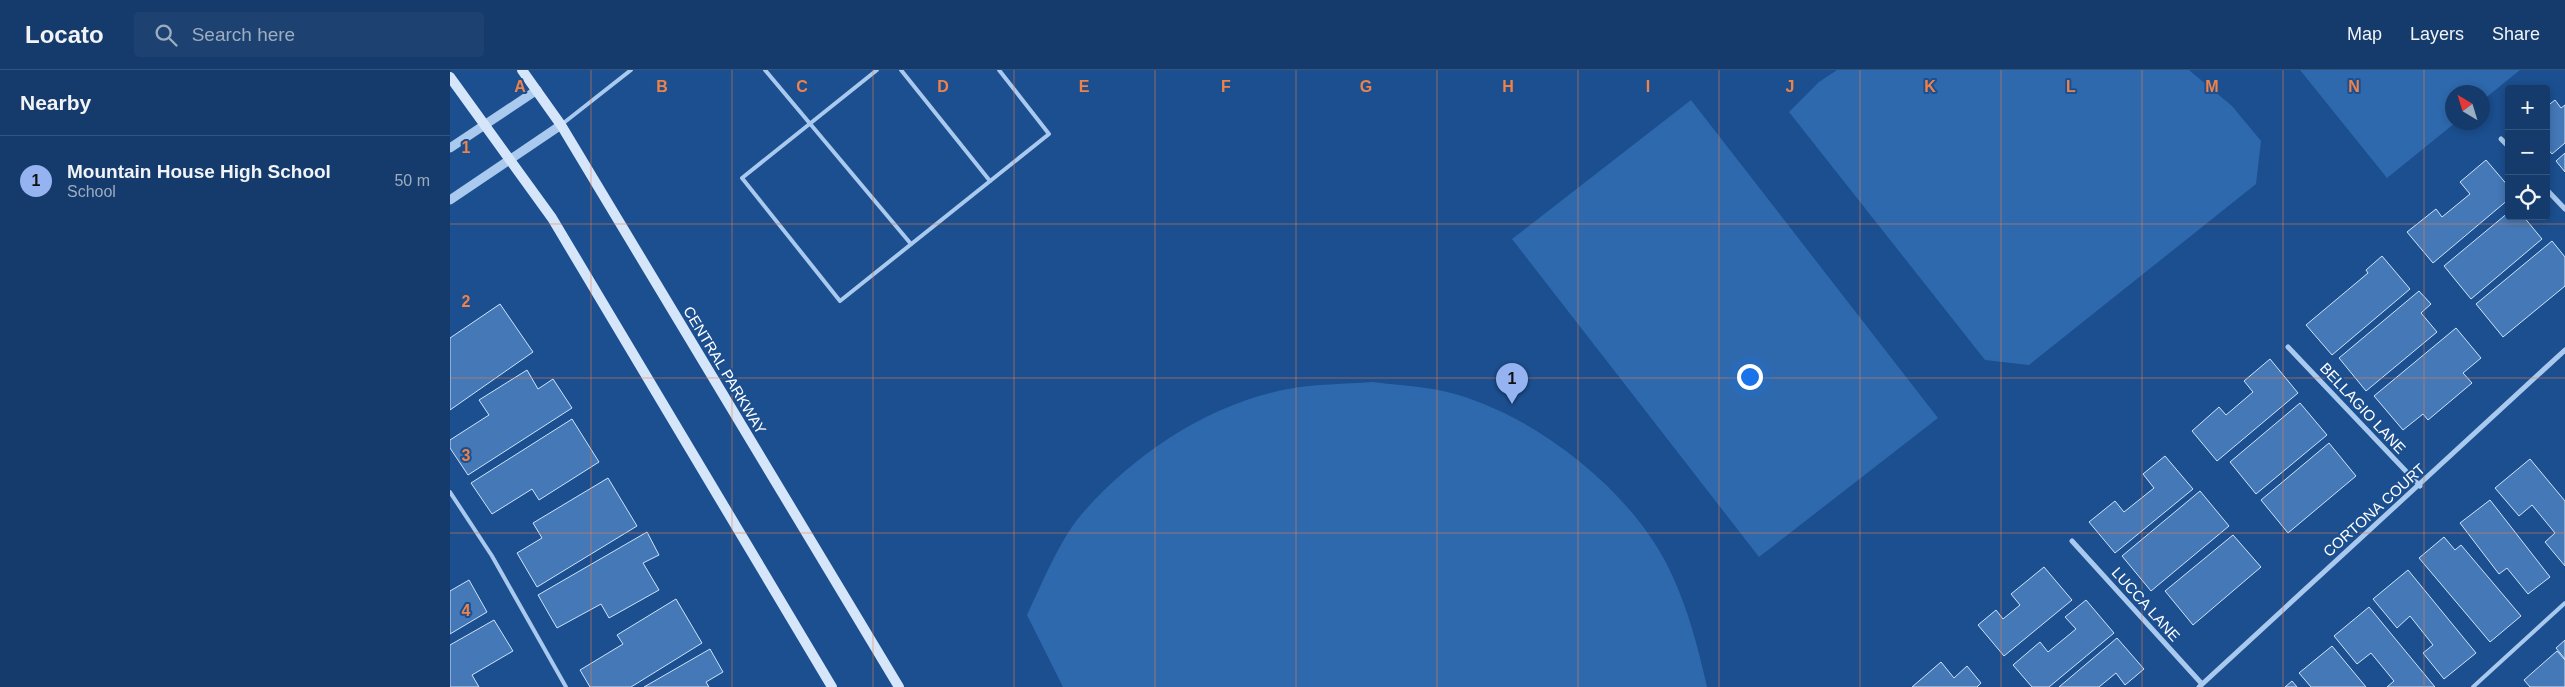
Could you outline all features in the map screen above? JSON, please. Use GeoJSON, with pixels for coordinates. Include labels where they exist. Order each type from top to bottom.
{"type":"FeatureCollection","features":[{"type":"Feature","properties":{"kind":"main road","name":"CENTRAL PARKWAY"},"geometry":{"type":"LineString","coordinates":[[522,70],[561,125],[899,687]]}},
{"type":"Feature","properties":{"kind":"main road"},"geometry":{"type":"LineString","coordinates":[[450,77],[552,218],[832,687]]}},
{"type":"Feature","properties":{"kind":"street"},"geometry":{"type":"LineString","coordinates":[[450,148],[537,90]]}},
{"type":"Feature","properties":{"kind":"street"},"geometry":{"type":"LineString","coordinates":[[450,200],[561,125]]}},
{"type":"Feature","properties":{"kind":"street"},"geometry":{"type":"LineString","coordinates":[[2502,139],[2505,142]]}},
{"type":"Feature","properties":{"kind":"street"},"geometry":{"type":"LineString","coordinates":[[2550,193],[2565,209]]}},
{"type":"Feature","properties":{"kind":"street","name":"BELLAGIO LANE"},"geometry":{"type":"LineString","coordinates":[[2288,346],[2420,486]]}},
{"type":"Feature","properties":{"kind":"street","name":"CORTONA COURT"},"geometry":{"type":"LineString","coordinates":[[2200,686],[2420,486],[2565,350]]}},
{"type":"Feature","properties":{"kind":"street","name":"LUCCA LANE"},"geometry":{"type":"LineString","coordinates":[[2072,541],[2200,686]]}},
{"type":"Feature","properties":{"kind":"lane"},"geometry":{"type":"LineString","coordinates":[[561,125],[631,70]]}},
{"type":"Feature","properties":{"kind":"lane"},"geometry":{"type":"LineString","coordinates":[[765,70],[911,244]]}},
{"type":"Feature","properties":{"kind":"lane"},"geometry":{"type":"LineString","coordinates":[[877,70],[742,178],[840,301],[1049,134],[999,70]]}},
{"type":"Feature","properties":{"kind":"lane"},"geometry":{"type":"LineString","coordinates":[[901,70],[990,181]]}},
{"type":"Feature","properties":{"kind":"lane"},"geometry":{"type":"LineString","coordinates":[[450,492],[492,556],[566,687]]}},
{"type":"Feature","properties":{"kind":"lane"},"geometry":{"type":"LineString","coordinates":[[2473,687],[2565,604]]}},
{"type":"Feature","properties":{"kind":"shaded area"},"geometry":{"type":"Polygon","coordinates":[[[1837,70],[2189,70],[2232,106],[2261,141],[2256,184],[2029,365],[1985,360],[1789,112],[1819,82],[1837,70]]]}},
{"type":"Feature","properties":{"kind":"shaded area"},"geometry":{"type":"Polygon","coordinates":[[[2300,70],[2520,70],[2490,94],[2490,85],[2445,85],[2446,130],[2387,178],[2300,70]]]}},
{"type":"Feature","properties":{"kind":"shaded area"},"geometry":{"type":"Polygon","coordinates":[[[1691,100],[1938,418],[1759,557],[1512,239],[1691,100]]]}},
{"type":"Feature","properties":{"kind":"shaded area"},"geometry":{"type":"Polygon","coordinates":[[[1372,382],[1434,389],[1477,401],[1545,436],[1577,459],[1607,486],[1633,514],[1655,544],[1672,575],[1692,630],[1707,687],[1063,687],[1027,615],[1065,537],[1081,515],[1101,493],[1148,452],[1202,419],[1230,406],[1288,389],[1372,382]]]}},
{"type":"Feature","properties":{"kind":"building"},"geometry":{"type":"Polygon","coordinates":[[[2555,100],[2561,108],[2565,105],[2565,143],[2552,154],[2550,152],[2550,104],[2555,100]]]}},
{"type":"Feature","properties":{"kind":"building"},"geometry":{"type":"Polygon","coordinates":[[[2565,153],[2565,172],[2556,161],[2565,153]]]}},
{"type":"Feature","properties":{"kind":"building"},"geometry":{"type":"Polygon","coordinates":[[[2486,160],[2505,182],[2505,202],[2433,263],[2407,232],[2436,209],[2442,217],[2470,194],[2460,182],[2486,160]]]}},
{"type":"Feature","properties":{"kind":"building"},"geometry":{"type":"Polygon","coordinates":[[[2505,215],[2505,220],[2526,220],[2542,239],[2471,299],[2444,266],[2505,215]]]}},
{"type":"Feature","properties":{"kind":"building"},"geometry":{"type":"Polygon","coordinates":[[[2552,241],[2565,257],[2565,286],[2503,337],[2476,304],[2552,241]]]}},
{"type":"Feature","properties":{"kind":"building"},"geometry":{"type":"Polygon","coordinates":[[[2382,256],[2410,289],[2332,355],[2306,325],[2368,273],[2366,270],[2382,256]]]}},
{"type":"Feature","properties":{"kind":"building"},"geometry":{"type":"Polygon","coordinates":[[[2419,291],[2431,304],[2421,313],[2437,332],[2366,391],[2339,358],[2419,291]]]}},
{"type":"Feature","properties":{"kind":"building"},"geometry":{"type":"Polygon","coordinates":[[[500,304],[533,352],[450,410],[450,338],[500,304]]]}},
{"type":"Feature","properties":{"kind":"building"},"geometry":{"type":"Polygon","coordinates":[[[2456,328],[2481,358],[2463,373],[2472,383],[2428,420],[2423,414],[2403,430],[2374,396],[2456,328]]]}},
{"type":"Feature","properties":{"kind":"building"},"geometry":{"type":"Polygon","coordinates":[[[2270,359],[2298,393],[2217,461],[2192,431],[2219,407],[2226,415],[2253,392],[2244,381],[2270,359]]]}},
{"type":"Feature","properties":{"kind":"building"},"geometry":{"type":"Polygon","coordinates":[[[527,370],[538,389],[553,379],[572,408],[468,475],[450,448],[450,440],[489,415],[479,400],[527,370]]]}},
{"type":"Feature","properties":{"kind":"building"},"geometry":{"type":"Polygon","coordinates":[[[2300,403],[2327,435],[2256,494],[2230,462],[2300,403]]]}},
{"type":"Feature","properties":{"kind":"building"},"geometry":{"type":"Polygon","coordinates":[[[572,419],[599,462],[539,500],[532,489],[492,514],[471,483],[572,419]]]}},
{"type":"Feature","properties":{"kind":"building"},"geometry":{"type":"Polygon","coordinates":[[[2329,443],[2356,476],[2288,533],[2261,500],[2329,443]]]}},
{"type":"Feature","properties":{"kind":"building"},"geometry":{"type":"Polygon","coordinates":[[[2165,456],[2193,489],[2115,553],[2089,522],[2115,501],[2124,512],[2154,488],[2143,474],[2165,456]]]}},
{"type":"Feature","properties":{"kind":"building"},"geometry":{"type":"Polygon","coordinates":[[[2530,459],[2565,501],[2565,566],[2545,542],[2555,533],[2532,505],[2519,516],[2495,488],[2530,459]]]}},
{"type":"Feature","properties":{"kind":"building"},"geometry":{"type":"Polygon","coordinates":[[[608,478],[637,526],[537,587],[517,553],[542,538],[533,523],[608,478]]]}},
{"type":"Feature","properties":{"kind":"building"},"geometry":{"type":"Polygon","coordinates":[[[2200,491],[2229,526],[2151,591],[2122,556],[2200,491]]]}},
{"type":"Feature","properties":{"kind":"building"},"geometry":{"type":"Polygon","coordinates":[[[2490,500],[2550,577],[2528,594],[2507,568],[2499,574],[2460,523],[2490,500]]]}},
{"type":"Feature","properties":{"kind":"building"},"geometry":{"type":"Polygon","coordinates":[[[647,532],[659,555],[643,563],[659,590],[609,618],[601,604],[557,628],[538,595],[647,532]]]}},
{"type":"Feature","properties":{"kind":"building"},"geometry":{"type":"Polygon","coordinates":[[[2233,535],[2261,567],[2193,625],[2165,591],[2233,535]]]}},
{"type":"Feature","properties":{"kind":"building"},"geometry":{"type":"Polygon","coordinates":[[[2444,537],[2455,550],[2461,545],[2521,616],[2490,642],[2419,558],[2444,537]]]}},
{"type":"Feature","properties":{"kind":"building"},"geometry":{"type":"Polygon","coordinates":[[[2044,567],[2072,600],[2004,656],[1978,625],[1996,610],[2003,619],[2020,605],[2011,594],[2044,567]]]}},
{"type":"Feature","properties":{"kind":"building"},"geometry":{"type":"Polygon","coordinates":[[[2408,570],[2476,653],[2444,679],[2423,653],[2433,645],[2410,616],[2397,628],[2373,599],[2408,570]]]}},
{"type":"Feature","properties":{"kind":"building"},"geometry":{"type":"Polygon","coordinates":[[[469,580],[487,612],[450,634],[450,591],[469,580]]]}},
{"type":"Feature","properties":{"kind":"building"},"geometry":{"type":"Polygon","coordinates":[[[676,599],[702,643],[631,687],[590,687],[580,670],[623,644],[617,635],[676,599]]]}},
{"type":"Feature","properties":{"kind":"building"},"geometry":{"type":"Polygon","coordinates":[[[2086,600],[2114,633],[2049,687],[2032,687],[2013,665],[2040,642],[2048,652],[2076,629],[2065,617],[2086,600]]]}},
{"type":"Feature","properties":{"kind":"building"},"geometry":{"type":"Polygon","coordinates":[[[2369,607],[2435,687],[2387,687],[2394,681],[2371,653],[2357,664],[2334,636],[2369,607]]]}},
{"type":"Feature","properties":{"kind":"building"},"geometry":{"type":"Polygon","coordinates":[[[494,620],[513,651],[472,675],[479,687],[450,687],[450,645],[494,620]]]}},
{"type":"Feature","properties":{"kind":"building"},"geometry":{"type":"Polygon","coordinates":[[[2117,638],[2144,669],[2125,685],[2116,673],[2099,687],[2059,687],[2117,638]]]}},
{"type":"Feature","properties":{"kind":"building"},"geometry":{"type":"Polygon","coordinates":[[[2565,640],[2565,659],[2556,648],[2565,640]]]}},
{"type":"Feature","properties":{"kind":"building"},"geometry":{"type":"Polygon","coordinates":[[[2332,646],[2366,687],[2311,687],[2299,673],[2332,646]]]}},
{"type":"Feature","properties":{"kind":"building"},"geometry":{"type":"Polygon","coordinates":[[[710,649],[723,672],[706,682],[709,687],[644,687],[710,649]]]}},
{"type":"Feature","properties":{"kind":"building"},"geometry":{"type":"Polygon","coordinates":[[[2557,651],[2565,660],[2565,687],[2530,687],[2524,680],[2557,651]]]}},
{"type":"Feature","properties":{"kind":"building"},"geometry":{"type":"Polygon","coordinates":[[[1941,662],[1954,678],[1967,666],[1981,683],[1977,687],[1912,687],[1941,662]]]}},
{"type":"Feature","properties":{"kind":"building"},"geometry":{"type":"Polygon","coordinates":[[[2292,681],[2297,687],[2285,687],[2292,681]]]}},
{"type":"Feature","properties":{"kind":"place","name":"Mountain House High School"},"geometry":{"type":"Point","coordinates":[1512,404]}}]}
